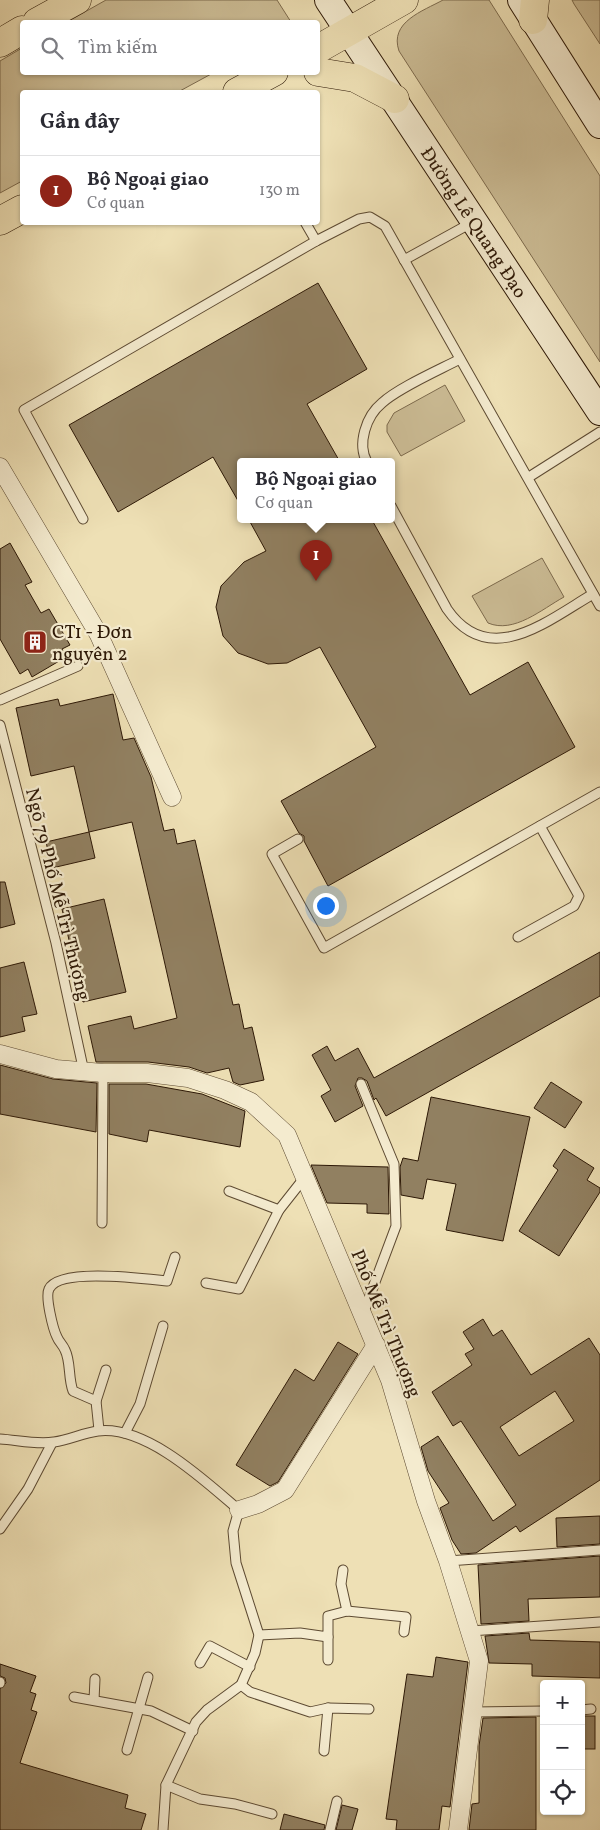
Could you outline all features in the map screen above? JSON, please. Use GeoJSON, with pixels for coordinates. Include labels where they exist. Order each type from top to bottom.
{"type":"FeatureCollection","features":[{"type":"Feature","properties":{"kind":"main road"},"geometry":{"type":"LineString","coordinates":[[41,20],[77,0]]}},
{"type":"Feature","properties":{"kind":"main road","name":"Đường Lê Quang Đạo"},"geometry":{"type":"LineString","coordinates":[[328,0],[600,412]]}},
{"type":"Feature","properties":{"kind":"main road"},"geometry":{"type":"LineString","coordinates":[[320,49],[404,0]]}},
{"type":"Feature","properties":{"kind":"main road"},"geometry":{"type":"LineString","coordinates":[[530,7],[600,125]]}},
{"type":"Feature","properties":{"kind":"main road"},"geometry":{"type":"LineString","coordinates":[[0,43],[20,31]]}},
{"type":"Feature","properties":{"kind":"main road"},"geometry":{"type":"LineString","coordinates":[[320,72],[355,78],[394,99]]}},
{"type":"Feature","properties":{"kind":"main road"},"geometry":{"type":"LineString","coordinates":[[242,90],[269,75]]}},
{"type":"Feature","properties":{"kind":"main road"},"geometry":{"type":"LineString","coordinates":[[0,221],[20,210]]}},
{"type":"Feature","properties":{"kind":"street"},"geometry":{"type":"LineString","coordinates":[[0,467],[6,495],[99,634],[172,797]]}},
{"type":"Feature","properties":{"kind":"street","name":"Phố Mễ Trì Thượng"},"geometry":{"type":"LineString","coordinates":[[0,1054],[56,1069],[103,1074],[147,1073],[188,1078],[225,1090],[250,1102],[288,1135],[390,1380],[426,1502],[448,1562],[479,1661],[458,1830]]}},
{"type":"Feature","properties":{"kind":"street"},"geometry":{"type":"LineString","coordinates":[[239,1510],[258,1504],[285,1490],[376,1346]]}},
{"type":"Feature","properties":{"kind":"lane"},"geometry":{"type":"LineString","coordinates":[[83,519],[24,410],[316,241],[359,219],[370,216],[385,226],[529,477],[600,606]]}},
{"type":"Feature","properties":{"kind":"lane"},"geometry":{"type":"LineString","coordinates":[[404,260],[475,220]]}},
{"type":"Feature","properties":{"kind":"lane"},"geometry":{"type":"LineString","coordinates":[[307,225],[316,241]]}},
{"type":"Feature","properties":{"kind":"lane"},"geometry":{"type":"LineString","coordinates":[[365,458],[362,445],[365,432],[371,416],[382,402],[460,359]]}},
{"type":"Feature","properties":{"kind":"lane"},"geometry":{"type":"LineString","coordinates":[[529,477],[600,432]]}},
{"type":"Feature","properties":{"kind":"lane"},"geometry":{"type":"LineString","coordinates":[[395,513],[447,609],[458,624],[470,633],[489,639],[511,637],[528,631],[594,594]]}},
{"type":"Feature","properties":{"kind":"lane"},"geometry":{"type":"LineString","coordinates":[[0,700],[78,666]]}},
{"type":"Feature","properties":{"kind":"lane","name":"Ngõ 79 Phố Mễ Trì Thượng"},"geometry":{"type":"LineString","coordinates":[[0,725],[56,943],[84,1072]]}},
{"type":"Feature","properties":{"kind":"lane"},"geometry":{"type":"LineString","coordinates":[[298,839],[272,854],[324,948],[600,792]]}},
{"type":"Feature","properties":{"kind":"lane"},"geometry":{"type":"LineString","coordinates":[[518,937],[574,906],[579,896],[540,826]]}},
{"type":"Feature","properties":{"kind":"lane"},"geometry":{"type":"LineString","coordinates":[[102,1223],[103,1074]]}},
{"type":"Feature","properties":{"kind":"lane"},"geometry":{"type":"LineString","coordinates":[[361,1084],[394,1164],[396,1226],[363,1314]]}},
{"type":"Feature","properties":{"kind":"lane"},"geometry":{"type":"LineString","coordinates":[[206,1283],[239,1290],[279,1210],[305,1177]]}},
{"type":"Feature","properties":{"kind":"lane"},"geometry":{"type":"LineString","coordinates":[[230,1191],[279,1210]]}},
{"type":"Feature","properties":{"kind":"lane"},"geometry":{"type":"LineString","coordinates":[[96,1401],[73,1391],[66,1351],[57,1338],[48,1300],[49,1289],[56,1282],[105,1274],[167,1281],[175,1257]]}},
{"type":"Feature","properties":{"kind":"lane"},"geometry":{"type":"LineString","coordinates":[[125,1433],[140,1404],[163,1326]]}},
{"type":"Feature","properties":{"kind":"lane"},"geometry":{"type":"LineString","coordinates":[[99,1430],[96,1401],[106,1370]]}},
{"type":"Feature","properties":{"kind":"lane"},"geometry":{"type":"LineString","coordinates":[[0,1439],[52,1443],[99,1430],[125,1433],[150,1444],[192,1470],[239,1510],[233,1530],[236,1562],[259,1635],[250,1667],[241,1684],[207,1710],[196,1722],[166,1785],[163,1830]]}},
{"type":"Feature","properties":{"kind":"lane"},"geometry":{"type":"LineString","coordinates":[[0,1529],[28,1489],[52,1443]]}},
{"type":"Feature","properties":{"kind":"lane"},"geometry":{"type":"LineString","coordinates":[[448,1562],[600,1550]]}},
{"type":"Feature","properties":{"kind":"lane"},"geometry":{"type":"LineString","coordinates":[[343,1570],[342,1584],[347,1611]]}},
{"type":"Feature","properties":{"kind":"lane"},"geometry":{"type":"LineString","coordinates":[[328,1660],[328,1616],[347,1611],[406,1617],[404,1632]]}},
{"type":"Feature","properties":{"kind":"lane"},"geometry":{"type":"LineString","coordinates":[[470,1631],[600,1622]]}},
{"type":"Feature","properties":{"kind":"lane"},"geometry":{"type":"LineString","coordinates":[[259,1635],[300,1633],[328,1636]]}},
{"type":"Feature","properties":{"kind":"lane"},"geometry":{"type":"LineString","coordinates":[[200,1663],[210,1646],[250,1667]]}},
{"type":"Feature","properties":{"kind":"lane"},"geometry":{"type":"LineString","coordinates":[[127,1750],[148,1677]]}},
{"type":"Feature","properties":{"kind":"lane"},"geometry":{"type":"LineString","coordinates":[[94,1700],[95,1679]]}},
{"type":"Feature","properties":{"kind":"lane"},"geometry":{"type":"LineString","coordinates":[[241,1684],[250,1692],[310,1712],[328,1708],[369,1709]]}},
{"type":"Feature","properties":{"kind":"lane"},"geometry":{"type":"LineString","coordinates":[[74,1697],[139,1709],[169,1718],[193,1731]]}},
{"type":"Feature","properties":{"kind":"lane"},"geometry":{"type":"LineString","coordinates":[[324,1751],[328,1708]]}},
{"type":"Feature","properties":{"kind":"lane"},"geometry":{"type":"LineString","coordinates":[[585,1710],[591,1709]]}},
{"type":"Feature","properties":{"kind":"lane"},"geometry":{"type":"LineString","coordinates":[[473,1712],[540,1710]]}},
{"type":"Feature","properties":{"kind":"lane"},"geometry":{"type":"LineString","coordinates":[[166,1785],[200,1800],[236,1804],[272,1814]]}},
{"type":"Feature","properties":{"kind":"lane"},"geometry":{"type":"LineString","coordinates":[[330,1830],[338,1801]]}},
{"type":"Feature","properties":{"kind":"shaded area"},"geometry":{"type":"Polygon","coordinates":[[[106,0],[277,0],[290,20],[71,20],[106,0]]]}},
{"type":"Feature","properties":{"kind":"shaded area"},"geometry":{"type":"Polygon","coordinates":[[[443,0],[489,0],[600,176],[600,362],[399,51],[397,41],[403,25],[418,13],[443,0]]]}},
{"type":"Feature","properties":{"kind":"shaded area"},"geometry":{"type":"Polygon","coordinates":[[[572,0],[600,0],[600,44],[574,4],[572,0]]]}},
{"type":"Feature","properties":{"kind":"shaded area"},"geometry":{"type":"Polygon","coordinates":[[[20,49],[20,75],[209,75],[182,90],[20,90],[20,182],[0,193],[0,61],[20,49]]]}},
{"type":"Feature","properties":{"kind":"shaded area"},"geometry":{"type":"Polygon","coordinates":[[[445,385],[465,421],[401,456],[387,432],[387,425],[394,413],[445,385]]]}},
{"type":"Feature","properties":{"kind":"shaded area"},"geometry":{"type":"Polygon","coordinates":[[[542,558],[564,597],[518,623],[498,626],[488,623],[472,596],[542,558]]]}},
{"type":"Feature","properties":{"kind":"building"},"geometry":{"type":"Polygon","coordinates":[[[318,283],[367,369],[307,404],[338,458],[237,458],[237,499],[213,457],[118,512],[69,425],[318,283]]]}},
{"type":"Feature","properties":{"kind":"building"},"geometry":{"type":"Polygon","coordinates":[[[251,523],[374,523],[470,695],[528,662],[575,747],[328,886],[304,841],[304,836],[299,833],[281,801],[376,747],[320,647],[287,663],[268,664],[238,653],[223,636],[216,607],[221,586],[244,562],[266,551],[251,523]]]}},
{"type":"Feature","properties":{"kind":"building","name":"CT1 - Đơn nguyên 2"},"geometry":{"type":"Polygon","coordinates":[[[10,543],[32,582],[25,585],[41,613],[49,609],[70,645],[62,649],[66,657],[32,677],[28,669],[20,674],[0,639],[0,549],[10,543]]]}},
{"type":"Feature","properties":{"kind":"building"},"geometry":{"type":"Polygon","coordinates":[[[113,694],[123,740],[134,738],[151,777],[164,831],[174,829],[177,844],[195,840],[233,1005],[239,1004],[244,1029],[252,1027],[264,1080],[240,1085],[233,1082],[229,1068],[207,1073],[189,1067],[148,1062],[96,1062],[88,1026],[131,1016],[134,1029],[177,1018],[162,951],[132,822],[89,832],[74,766],[31,776],[16,708],[58,699],[60,706],[113,694]]]}},
{"type":"Feature","properties":{"kind":"building"},"geometry":{"type":"Polygon","coordinates":[[[89,832],[95,858],[52,868],[46,842],[89,832]]]}},
{"type":"Feature","properties":{"kind":"building"},"geometry":{"type":"Polygon","coordinates":[[[0,882],[5,882],[15,924],[0,928],[0,882]]]}},
{"type":"Feature","properties":{"kind":"building"},"geometry":{"type":"Polygon","coordinates":[[[104,899],[126,992],[83,1002],[62,909],[104,899]]]}},
{"type":"Feature","properties":{"kind":"building"},"geometry":{"type":"Polygon","coordinates":[[[600,952],[600,996],[386,1116],[376,1098],[374,1100],[367,1081],[358,1078],[355,1086],[363,1106],[335,1122],[321,1096],[331,1090],[312,1055],[327,1046],[335,1061],[358,1048],[374,1078],[600,952]]]}},
{"type":"Feature","properties":{"kind":"building"},"geometry":{"type":"Polygon","coordinates":[[[24,962],[37,1014],[22,1017],[25,1031],[0,1037],[0,968],[24,962]]]}},
{"type":"Feature","properties":{"kind":"building"},"geometry":{"type":"Polygon","coordinates":[[[0,1065],[53,1079],[97,1083],[96,1132],[0,1114],[0,1065]]]}},
{"type":"Feature","properties":{"kind":"building"},"geometry":{"type":"Polygon","coordinates":[[[551,1082],[582,1102],[565,1128],[534,1108],[551,1082]]]}},
{"type":"Feature","properties":{"kind":"building"},"geometry":{"type":"Polygon","coordinates":[[[109,1084],[146,1084],[202,1094],[245,1111],[240,1147],[149,1130],[147,1142],[109,1134],[109,1084]]]}},
{"type":"Feature","properties":{"kind":"building"},"geometry":{"type":"Polygon","coordinates":[[[431,1097],[530,1117],[503,1241],[446,1230],[456,1184],[427,1179],[423,1199],[401,1195],[400,1167],[403,1158],[418,1161],[431,1097]]]}},
{"type":"Feature","properties":{"kind":"building"},"geometry":{"type":"Polygon","coordinates":[[[564,1149],[594,1168],[587,1180],[600,1188],[600,1192],[559,1256],[519,1231],[558,1170],[553,1166],[564,1149]]]}},
{"type":"Feature","properties":{"kind":"building"},"geometry":{"type":"Polygon","coordinates":[[[311,1165],[388,1167],[389,1214],[367,1213],[367,1204],[327,1203],[311,1165]]]}},
{"type":"Feature","properties":{"kind":"building"},"geometry":{"type":"Polygon","coordinates":[[[483,1319],[493,1336],[502,1330],[531,1375],[589,1338],[600,1355],[600,1480],[520,1532],[516,1526],[476,1553],[461,1554],[452,1540],[440,1508],[449,1503],[428,1471],[421,1447],[438,1436],[493,1521],[516,1505],[461,1421],[453,1426],[432,1392],[472,1365],[465,1354],[474,1349],[463,1332],[483,1319]],[[555,1391],[500,1427],[519,1456],[574,1421],[555,1391]]]}},
{"type":"Feature","properties":{"kind":"building"},"geometry":{"type":"Polygon","coordinates":[[[338,1342],[358,1354],[278,1482],[270,1486],[236,1465],[295,1369],[314,1381],[338,1342]]]}},
{"type":"Feature","properties":{"kind":"building"},"geometry":{"type":"Polygon","coordinates":[[[600,1516],[600,1544],[557,1547],[556,1518],[600,1516]]]}},
{"type":"Feature","properties":{"kind":"building"},"geometry":{"type":"Polygon","coordinates":[[[600,1556],[600,1597],[528,1599],[529,1621],[481,1624],[478,1565],[600,1556]]]}},
{"type":"Feature","properties":{"kind":"building"},"geometry":{"type":"Polygon","coordinates":[[[529,1633],[530,1640],[600,1642],[600,1678],[532,1676],[532,1664],[489,1663],[485,1636],[529,1633]]]}},
{"type":"Feature","properties":{"kind":"building"},"geometry":{"type":"Polygon","coordinates":[[[436,1657],[468,1662],[450,1807],[442,1806],[439,1830],[396,1830],[397,1820],[386,1819],[407,1674],[433,1677],[436,1657]]]}},
{"type":"Feature","properties":{"kind":"building"},"geometry":{"type":"Polygon","coordinates":[[[0,1664],[36,1676],[30,1692],[36,1694],[31,1710],[37,1712],[20,1763],[128,1795],[125,1808],[146,1814],[141,1830],[0,1830],[0,1689],[6,1683],[5,1678],[0,1676],[0,1664]]]}},
{"type":"Feature","properties":{"kind":"building"},"geometry":{"type":"Polygon","coordinates":[[[585,1716],[595,1716],[595,1749],[585,1749],[585,1716]]]}},
{"type":"Feature","properties":{"kind":"building"},"geometry":{"type":"Polygon","coordinates":[[[536,1717],[536,1830],[469,1830],[472,1804],[479,1803],[479,1746],[483,1718],[536,1717]]]}},
{"type":"Feature","properties":{"kind":"building"},"geometry":{"type":"Polygon","coordinates":[[[342,1805],[358,1809],[352,1830],[336,1830],[342,1805]]]}},
{"type":"Feature","properties":{"kind":"building"},"geometry":{"type":"Polygon","coordinates":[[[284,1814],[325,1825],[324,1830],[280,1830],[284,1814]]]}},
{"type":"Feature","properties":{"kind":"place","name":"Bộ Ngoại giao"},"geometry":{"type":"Point","coordinates":[316,581]}},
{"type":"Feature","properties":{"kind":"place","name":"CT1 - Đơn nguyên 2"},"geometry":{"type":"Point","coordinates":[35,642]}}]}
